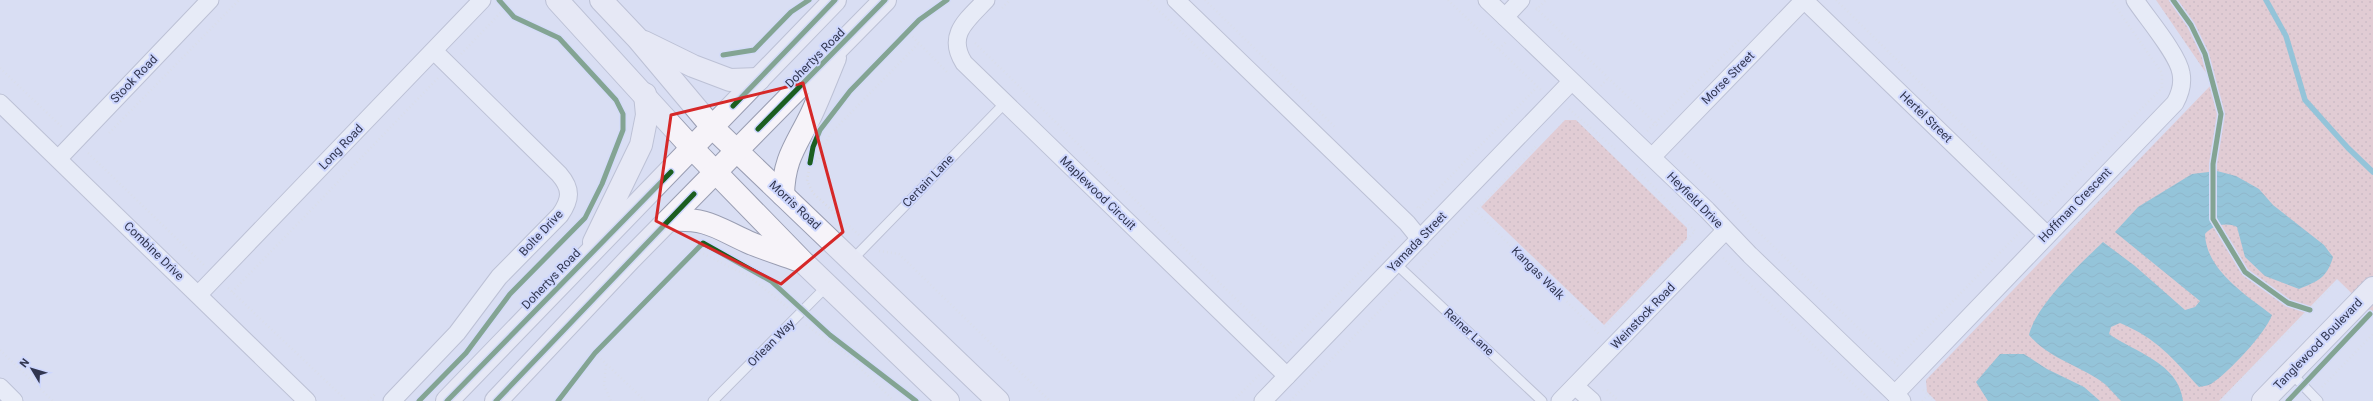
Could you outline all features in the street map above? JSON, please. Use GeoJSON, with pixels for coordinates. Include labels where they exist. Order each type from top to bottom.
{"type":"FeatureCollection","features":[{"type":"Feature","properties":{"kind":"street","name":"Stook Road"},"geometry":{"type":"LineString","coordinates":[[59,158],[210,0]]}},
{"type":"Feature","properties":{"kind":"street","name":"Long Road"},"geometry":{"type":"LineString","coordinates":[[199,294],[482,0]]}},
{"type":"Feature","properties":{"kind":"street"},"geometry":{"type":"LineString","coordinates":[[557,0],[645,94],[692,148],[804,263],[948,401]]}},
{"type":"Feature","properties":{"kind":"street","name":"Morris Road"},"geometry":{"type":"LineString","coordinates":[[601,0],[638,39],[712,127],[998,401]]}},
{"type":"Feature","properties":{"kind":"street","name":"Dohertys Road"},"geometry":{"type":"LineString","coordinates":[[447,401],[835,0]]}},
{"type":"Feature","properties":{"kind":"street","name":"Dohertys Road"},"geometry":{"type":"LineString","coordinates":[[496,401],[716,171],[885,0]]}},
{"type":"Feature","properties":{"kind":"street","name":"Maplewood Circuit"},"geometry":{"type":"LineString","coordinates":[[986,0],[964,23],[958,34],[956,44],[958,54],[964,63],[1287,376]]}},
{"type":"Feature","properties":{"kind":"street"},"geometry":{"type":"LineString","coordinates":[[1176,0],[1407,223],[1420,239]]}},
{"type":"Feature","properties":{"kind":"street","name":"Heyfield Drive"},"geometry":{"type":"LineString","coordinates":[[1487,0],[1571,82],[1707,210],[1725,231],[1898,397]]}},
{"type":"Feature","properties":{"kind":"street","name":"Hertel Street"},"geometry":{"type":"LineString","coordinates":[[1804,0],[2047,235]]}},
{"type":"Feature","properties":{"kind":"street","name":"Morse Street"},"geometry":{"type":"LineString","coordinates":[[1652,157],[1804,0]]}},
{"type":"Feature","properties":{"kind":"street","name":"Hoffman Crescent"},"geometry":{"type":"LineString","coordinates":[[1898,397],[1909,376],[2175,103],[2180,94],[2181,73],[2176,61],[2134,0]]}},
{"type":"Feature","properties":{"kind":"street"},"geometry":{"type":"LineString","coordinates":[[1505,17],[1526,2]]}},
{"type":"Feature","properties":{"kind":"street"},"geometry":{"type":"LineString","coordinates":[[638,39],[693,66],[730,80],[759,80]]}},
{"type":"Feature","properties":{"kind":"street"},"geometry":{"type":"LineString","coordinates":[[783,195],[783,176],[789,154],[811,115],[839,48]]}},
{"type":"Feature","properties":{"kind":"street","name":"Bolte Drive"},"geometry":{"type":"LineString","coordinates":[[392,401],[457,333],[499,277],[560,215],[567,204],[570,194],[566,182],[560,174],[434,50]]}},
{"type":"Feature","properties":{"kind":"street","name":"Yamada Street"},"geometry":{"type":"LineString","coordinates":[[1263,401],[1420,239],[1555,96],[1571,82]]}},
{"type":"Feature","properties":{"kind":"street"},"geometry":{"type":"LineString","coordinates":[[589,254],[641,145],[647,115],[645,94]]}},
{"type":"Feature","properties":{"kind":"street","name":"Combine Drive"},"geometry":{"type":"LineString","coordinates":[[0,103],[59,158],[307,401]]}},
{"type":"Feature","properties":{"kind":"street"},"geometry":{"type":"LineString","coordinates":[[670,220],[692,219],[711,224],[748,242],[804,263]]}},
{"type":"Feature","properties":{"kind":"street","name":"Weinstock Road"},"geometry":{"type":"LineString","coordinates":[[1560,401],[1725,231]]}},
{"type":"Feature","properties":{"kind":"street","name":"Tanglewood Boulevard"},"geometry":{"type":"LineString","coordinates":[[2262,401],[2373,288]]}},
{"type":"Feature","properties":{"kind":"street"},"geometry":{"type":"LineString","coordinates":[[1575,386],[1592,401]]}},
{"type":"Feature","properties":{"kind":"street"},"geometry":{"type":"LineString","coordinates":[[0,387],[14,401]]}},
{"type":"Feature","properties":{"kind":"lane","name":"Certain Lane"},"geometry":{"type":"LineString","coordinates":[[852,260],[1005,103]]}},
{"type":"Feature","properties":{"kind":"lane","name":"Reiner Lane"},"geometry":{"type":"LineString","coordinates":[[1396,264],[1542,401]]}},
{"type":"Feature","properties":{"kind":"lane","name":"Orlean Way"},"geometry":{"type":"LineString","coordinates":[[713,401],[828,285]]}},
{"type":"Feature","properties":{"kind":"lane"},"geometry":{"type":"LineString","coordinates":[[2290,372],[2316,399]]}},
{"type":"Feature","properties":{"kind":"path"},"geometry":{"type":"LineString","coordinates":[[106,137],[239,0]]}},
{"type":"Feature","properties":{"kind":"path"},"geometry":{"type":"LineString","coordinates":[[1205,0],[1340,132]]}},
{"type":"Feature","properties":{"kind":"path"},"geometry":{"type":"LineString","coordinates":[[1448,0],[1537,87],[1544,92],[1555,96],[1626,158],[1710,246],[1871,401]]}},
{"type":"Feature","properties":{"kind":"path"},"geometry":{"type":"LineString","coordinates":[[1836,0],[2045,206]]}},
{"type":"Feature","properties":{"kind":"path"},"geometry":{"type":"LineString","coordinates":[[1894,362],[2162,88],[2162,73],[2111,0]]}},
{"type":"Feature","properties":{"kind":"path"},"geometry":{"type":"LineString","coordinates":[[1526,2],[1670,137],[1722,190],[1752,226],[1934,401]]}},
{"type":"Feature","properties":{"kind":"path"},"geometry":{"type":"LineString","coordinates":[[232,292],[506,7]]}},
{"type":"Feature","properties":{"kind":"path"},"geometry":{"type":"LineString","coordinates":[[902,37],[911,28]]}},
{"type":"Feature","properties":{"kind":"path"},"geometry":{"type":"LineString","coordinates":[[1626,158],[1636,143],[1654,123],[1745,34]]}},
{"type":"Feature","properties":{"kind":"path"},"geometry":{"type":"LineString","coordinates":[[972,40],[1285,347]]}},
{"type":"Feature","properties":{"kind":"path"},"geometry":{"type":"LineString","coordinates":[[919,43],[830,134],[818,160],[811,160],[807,181],[813,193],[876,250],[899,254],[1050,401]]}},
{"type":"Feature","properties":{"kind":"path"},"geometry":{"type":"LineString","coordinates":[[0,68],[347,401]]}},
{"type":"Feature","properties":{"kind":"path"},"geometry":{"type":"LineString","coordinates":[[1233,401],[1537,87]]}},
{"type":"Feature","properties":{"kind":"path"},"geometry":{"type":"LineString","coordinates":[[1564,115],[1569,109]]}},
{"type":"Feature","properties":{"kind":"path"},"geometry":{"type":"LineString","coordinates":[[1290,401],[1412,278],[1538,143]]}},
{"type":"Feature","properties":{"kind":"path"},"geometry":{"type":"LineString","coordinates":[[89,154],[95,148]]}},
{"type":"Feature","properties":{"kind":"path"},"geometry":{"type":"LineString","coordinates":[[1414,203],[1419,209]]}},
{"type":"Feature","properties":{"kind":"path"},"geometry":{"type":"LineString","coordinates":[[1594,340],[1695,231]]}},
{"type":"Feature","properties":{"kind":"path"},"geometry":{"type":"LineString","coordinates":[[690,256],[702,243]]}},
{"type":"Feature","properties":{"kind":"path"},"geometry":{"type":"LineString","coordinates":[[2221,401],[2335,283]]}},
{"type":"Feature","properties":{"kind":"path"},"geometry":{"type":"LineString","coordinates":[[2302,307],[2310,310]]}},
{"type":"Feature","properties":{"kind":"path"},"geometry":{"type":"LineString","coordinates":[[2316,399],[2373,334]]}},
{"type":"Feature","properties":{"kind":"path"},"geometry":{"type":"LineString","coordinates":[[830,335],[859,358]]}},
{"type":"Feature","properties":{"kind":"path"},"geometry":{"type":"LineString","coordinates":[[590,360],[600,348]]}},
{"type":"Feature","properties":{"kind":"path"},"geometry":{"type":"LineString","coordinates":[[0,350],[53,401]]}},
{"type":"Feature","properties":{"kind":"path"},"geometry":{"type":"LineString","coordinates":[[595,353],[645,401]]}},
{"type":"Feature","properties":{"kind":"path"},"geometry":{"type":"LineString","coordinates":[[606,365],[604,385],[611,401]]}},
{"type":"Feature","properties":{"kind":"path"},"geometry":{"type":"LineString","coordinates":[[1605,388],[1619,401]]}},
{"type":"Feature","properties":{"kind":"path"},"geometry":{"type":"LineString","coordinates":[[1922,401],[1928,395]]}},
{"type":"Feature","properties":{"kind":"highlighted area"},"geometry":{"type":"Polygon","coordinates":[[[803,83],[843,232],[781,284],[656,221],[671,115],[803,83]]]}},
{"type":"Feature","properties":{"kind":"shaded area"},"geometry":{"type":"Polygon","coordinates":[[[2156,0],[2373,0],[2373,314],[2337,279],[2219,401],[1936,401],[1927,392],[1926,380],[2213,83],[2156,0]]]}},
{"type":"Feature","properties":{"kind":"shaded area"},"geometry":{"type":"Polygon","coordinates":[[[1565,120],[1576,120],[1687,228],[1687,239],[1604,325],[1481,207],[1565,120]]]}},
{"type":"Feature","properties":{"kind":"water"},"geometry":{"type":"Polygon","coordinates":[[[2217,171],[2236,176],[2259,189],[2273,205],[2324,245],[2333,257],[2328,270],[2321,278],[2299,289],[2265,276],[2245,257],[2237,227],[2233,225],[2220,225],[2212,228],[2205,234],[2207,247],[2212,259],[2220,270],[2240,290],[2272,315],[2254,342],[2227,371],[2211,384],[2199,387],[2164,350],[2145,336],[2120,323],[2111,327],[2109,334],[2154,360],[2164,368],[2173,377],[2180,388],[2183,401],[2121,401],[2097,378],[2056,357],[2037,344],[2029,335],[2033,323],[2040,311],[2060,285],[2103,242],[2135,266],[2185,310],[2195,307],[2200,301],[2115,232],[2138,207],[2192,174],[2217,171]]]}},
{"type":"Feature","properties":{"kind":"water"},"geometry":{"type":"Polygon","coordinates":[[[2000,354],[2024,354],[2047,369],[2084,387],[2100,401],[1988,401],[1976,382],[2000,354]]]}},
{"type":"Feature","properties":{"kind":"waterway"},"geometry":{"type":"LineString","coordinates":[[2266,0],[2286,36],[2305,100],[2348,148],[2373,172]]}},
{"type":"Feature","properties":{"kind":"cycle path"},"geometry":{"type":"LineString","coordinates":[[419,401],[466,353],[510,294],[585,218],[602,184],[623,130],[623,114],[616,100],[559,38],[514,17],[499,0]]}},
{"type":"Feature","properties":{"kind":"cycle path"},"geometry":{"type":"LineString","coordinates":[[723,55],[754,50],[791,12],[809,0]]}},
{"type":"Feature","properties":{"kind":"cycle path"},"geometry":{"type":"LineString","coordinates":[[733,106],[835,0]]}},
{"type":"Feature","properties":{"kind":"cycle path"},"geometry":{"type":"LineString","coordinates":[[758,129],[885,0]]}},
{"type":"Feature","properties":{"kind":"cycle path"},"geometry":{"type":"LineString","coordinates":[[810,163],[813,147],[820,130],[850,91],[919,20],[947,0]]}},
{"type":"Feature","properties":{"kind":"cycle path"},"geometry":{"type":"LineString","coordinates":[[2173,0],[2191,25],[2205,54],[2221,114],[2213,164],[2213,219],[2245,272],[2288,303],[2310,310]]}},
{"type":"Feature","properties":{"kind":"cycle path"},"geometry":{"type":"LineString","coordinates":[[447,401],[671,172]]}},
{"type":"Feature","properties":{"kind":"cycle path"},"geometry":{"type":"LineString","coordinates":[[496,401],[694,194]]}},
{"type":"Feature","properties":{"kind":"cycle path"},"geometry":{"type":"LineString","coordinates":[[558,401],[595,353],[703,243],[771,281],[830,335],[916,401]]}},
{"type":"Feature","properties":{"kind":"cycle path"},"geometry":{"type":"LineString","coordinates":[[2288,401],[2370,314]]}}]}
